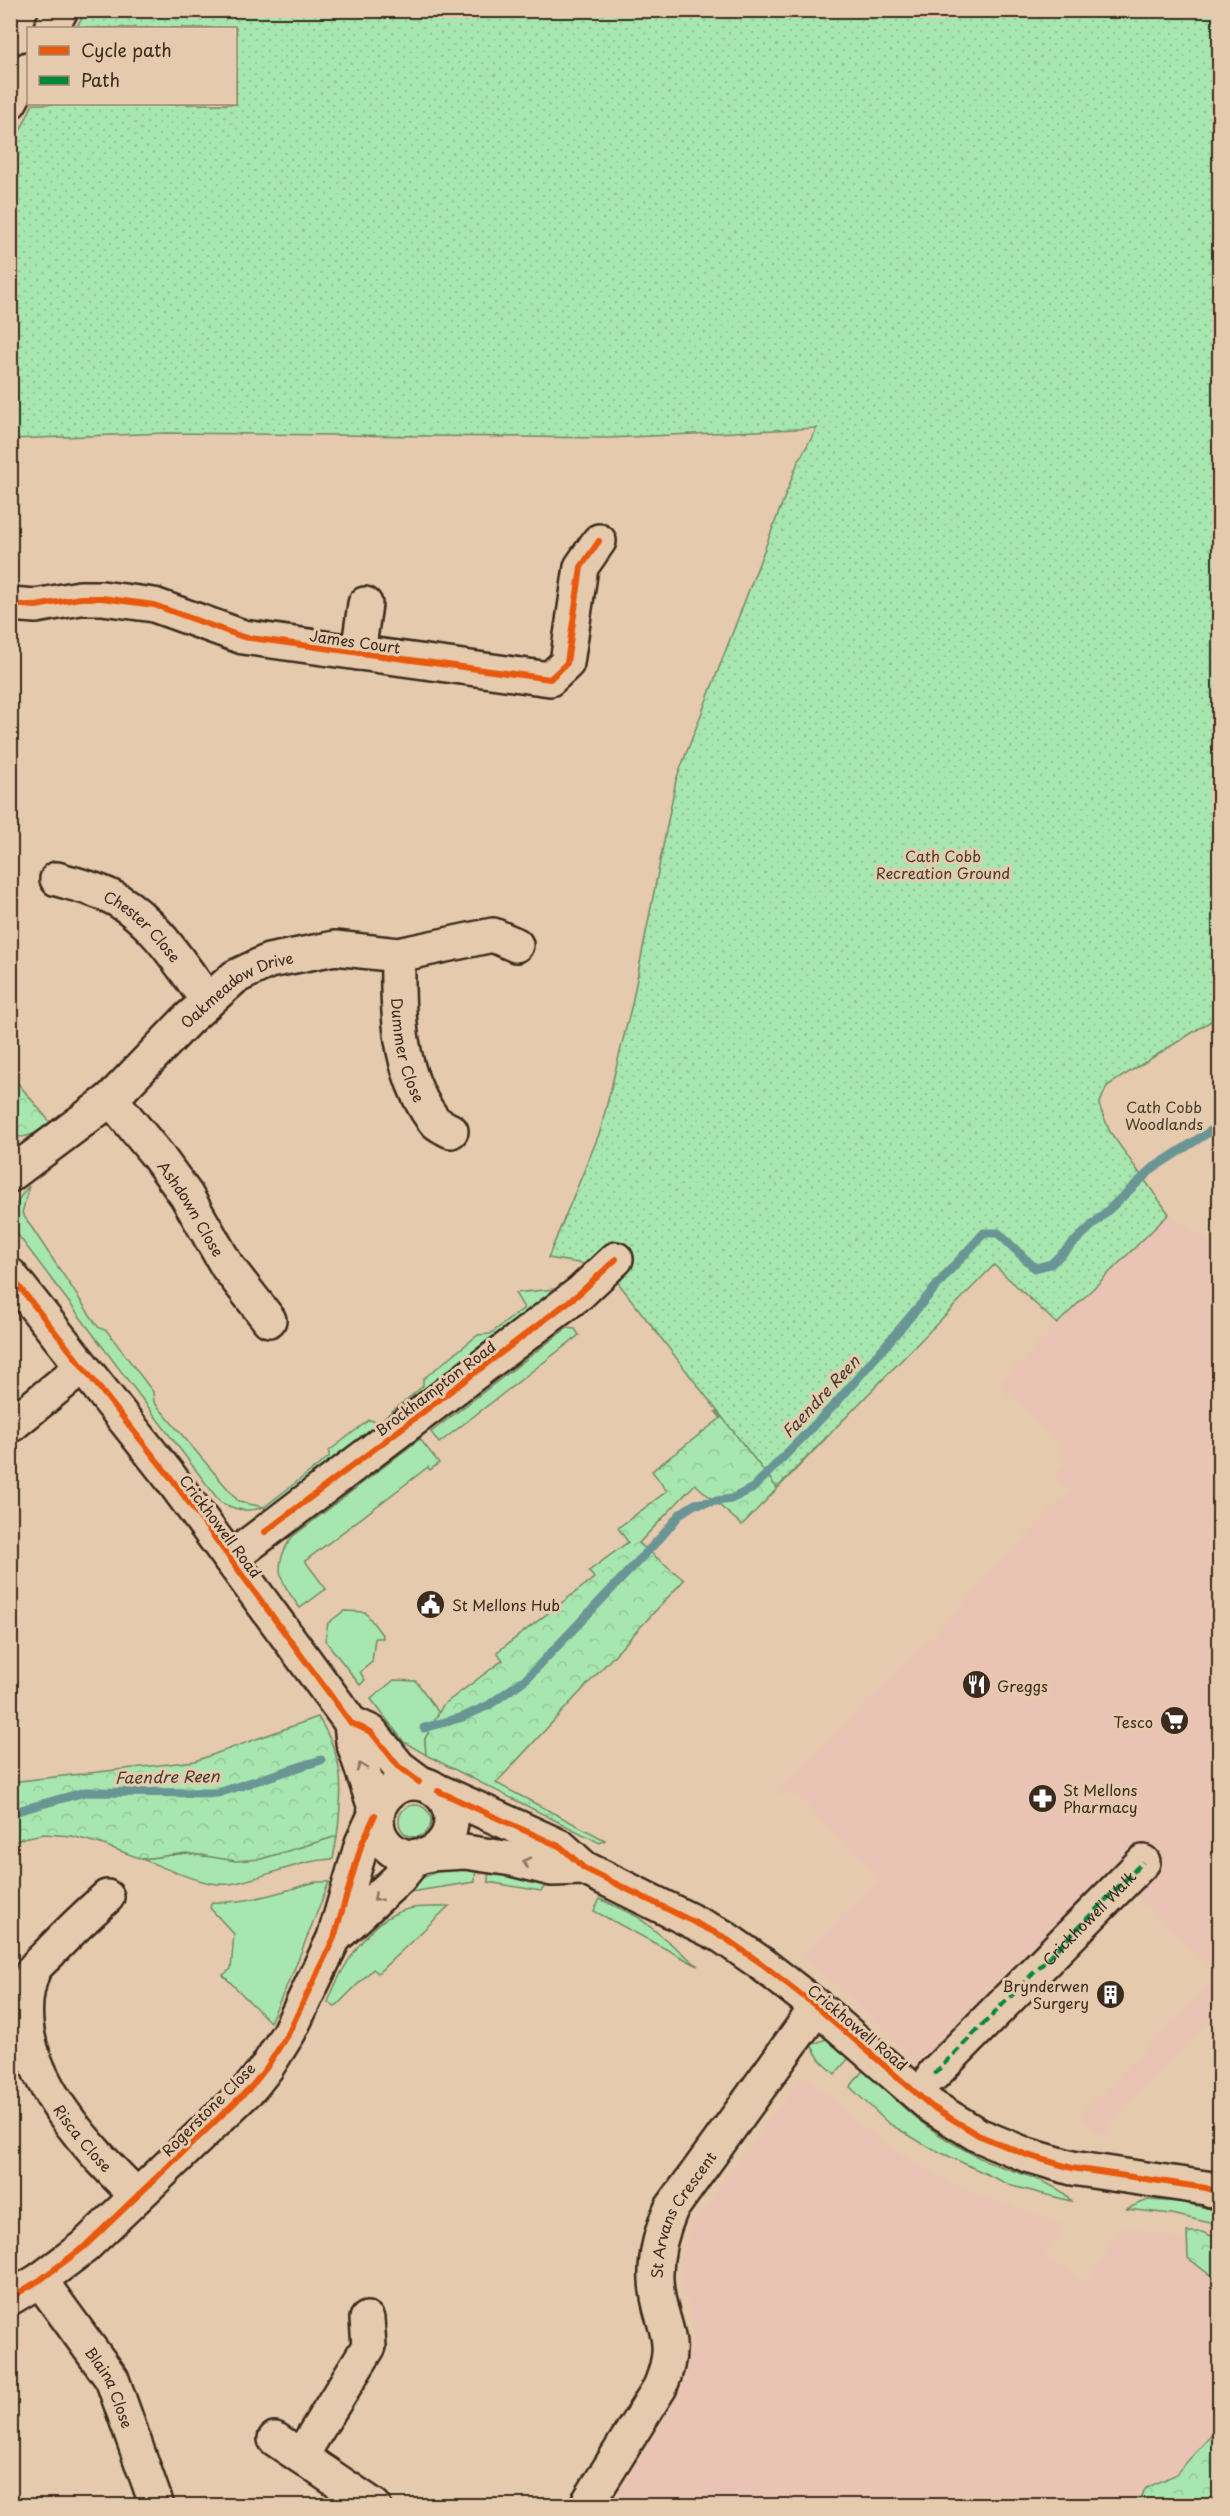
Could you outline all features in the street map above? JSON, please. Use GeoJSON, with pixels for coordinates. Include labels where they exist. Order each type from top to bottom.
{"type":"FeatureCollection","features":[{"type":"Feature","properties":{"kind":"street"},"geometry":{"type":"LineString","coordinates":[[52,27],[61,10]]}},
{"type":"Feature","properties":{"kind":"street"},"geometry":{"type":"LineString","coordinates":[[10,102],[27,71]]}},
{"type":"Feature","properties":{"kind":"street","name":"James Court"},"geometry":{"type":"LineString","coordinates":[[10,604],[36,606],[80,598],[134,602],[154,605],[243,637],[550,679],[567,663],[581,567],[599,541]]}},
{"type":"Feature","properties":{"kind":"street"},"geometry":{"type":"LineString","coordinates":[[358,654],[365,604]]}},
{"type":"Feature","properties":{"kind":"street","name":"Chester Close"},"geometry":{"type":"LineString","coordinates":[[57,879],[93,889],[126,907],[163,942],[208,1001]]}},
{"type":"Feature","properties":{"kind":"street","name":"Oakmeadow Drive"},"geometry":{"type":"LineString","coordinates":[[10,1175],[111,1099],[208,1001],[236,977],[269,961],[299,953],[335,948],[398,955],[493,935],[516,945]]}},
{"type":"Feature","properties":{"kind":"street","name":"Dummer Close"},"geometry":{"type":"LineString","coordinates":[[398,955],[399,1027],[405,1056],[419,1094],[433,1120],[452,1131]]}},
{"type":"Feature","properties":{"kind":"street","name":"Ashdown Close"},"geometry":{"type":"LineString","coordinates":[[111,1099],[174,1179],[227,1266],[269,1320]]}},
{"type":"Feature","properties":{"kind":"street","name":"Brockhampton Road"},"geometry":{"type":"LineString","coordinates":[[230,1558],[580,1293],[616,1259]]}},
{"type":"Feature","properties":{"kind":"street","name":"Crickhowell Road"},"geometry":{"type":"LineString","coordinates":[[10,1275],[170,1477],[351,1722],[371,1732],[399,1767],[429,1787],[561,1847],[584,1868],[722,1936],[817,2007],[931,2106],[978,2135],[1027,2155],[1072,2168],[1206,2188],[1220,2193]]}},
{"type":"Feature","properties":{"kind":"street"},"geometry":{"type":"LineString","coordinates":[[10,1426],[82,1367]]}},
{"type":"Feature","properties":{"kind":"street","name":"Crickhowell Road"},"geometry":{"type":"LineString","coordinates":[[351,1722],[353,1742],[376,1813]]}},
{"type":"Feature","properties":{"kind":"street"},"geometry":{"type":"LineString","coordinates":[[399,1786],[429,1787],[449,1808],[451,1820],[444,1841],[423,1855],[405,1855],[394,1851],[385,1843],[379,1833],[376,1813],[382,1800],[399,1786]]}},
{"type":"Feature","properties":{"kind":"street","name":"Rogerstone Close"},"geometry":{"type":"LineString","coordinates":[[10,2298],[40,2280],[84,2247],[252,2086],[267,2067],[289,2032],[334,1938],[362,1843],[376,1813]]}},
{"type":"Feature","properties":{"kind":"street","name":"Crickhowell Road"},"geometry":{"type":"LineString","coordinates":[[423,1855],[465,1852],[512,1859],[552,1869],[584,1868]]}},
{"type":"Feature","properties":{"kind":"street","name":"Rogerstone Close"},"geometry":{"type":"LineString","coordinates":[[334,1938],[423,1855]]}},
{"type":"Feature","properties":{"kind":"street","name":"Crickhowell Walk"},"geometry":{"type":"LineString","coordinates":[[934,2074],[1143,1862]]}},
{"type":"Feature","properties":{"kind":"street","name":"Risca Close"},"geometry":{"type":"LineString","coordinates":[[107,1897],[33,1970],[22,1996],[19,2021],[23,2050],[33,2077],[50,2105],[68,2127],[137,2196]]}},
{"type":"Feature","properties":{"kind":"street","name":"St Arvans Crescent"},"geometry":{"type":"LineString","coordinates":[[586,2505],[660,2387],[668,2369],[671,2352],[669,2332],[659,2301],[656,2282],[657,2256],[663,2228],[671,2209],[817,2007]]}},
{"type":"Feature","properties":{"kind":"street","name":"Blaina Close"},"geometry":{"type":"LineString","coordinates":[[40,2280],[112,2379],[157,2505]]}},
{"type":"Feature","properties":{"kind":"street"},"geometry":{"type":"LineString","coordinates":[[367,2319],[369,2346],[288,2448],[374,2505]]}},
{"type":"Feature","properties":{"kind":"shaded area"},"geometry":{"type":"Polygon","coordinates":[[[1169,1214],[1219,1248],[1219,2011],[1113,2118],[1107,2130],[1111,2143],[1078,2116],[1218,1975],[1124,1884],[933,2069],[911,2059],[880,2026],[802,1955],[879,1878],[796,1795],[786,1793],[775,1795],[944,1624],[982,1584],[980,1582],[1070,1490],[1054,1477],[1064,1466],[1061,1445],[998,1384],[1169,1214]]]}},
{"type":"Feature","properties":{"kind":"shaded area"},"geometry":{"type":"Polygon","coordinates":[[[804,2074],[877,2138],[896,2151],[962,2188],[1065,2224],[1045,2256],[1086,2282],[1123,2226],[1219,2247],[1220,2502],[1218,2505],[610,2506],[682,2387],[693,2330],[682,2279],[682,2252],[690,2225],[804,2074]]]}},
{"type":"Feature","properties":{"kind":"green space","name":"Cath Cobb Recreation Ground"},"geometry":{"type":"Polygon","coordinates":[[[86,11],[1219,11],[1219,1016],[1107,1086],[1099,1105],[1110,1132],[1169,1214],[1057,1324],[994,1265],[777,1488],[613,1276],[590,1265],[548,1258],[600,1132],[632,1004],[676,780],[798,462],[817,428],[609,438],[166,433],[11,439],[11,150],[33,105],[237,105],[237,27],[77,27],[86,11]]]}},
{"type":"Feature","properties":{"kind":"green space"},"geometry":{"type":"Polygon","coordinates":[[[11,1075],[50,1122],[27,1136],[11,1136],[11,1075]]]}},
{"type":"Feature","properties":{"kind":"green space"},"geometry":{"type":"Polygon","coordinates":[[[29,1186],[22,1213],[98,1327],[107,1331],[153,1392],[154,1402],[239,1502],[264,1507],[241,1510],[220,1502],[18,1235],[14,1221],[15,1209],[20,1197],[29,1186]]]}},
{"type":"Feature","properties":{"kind":"green space"},"geometry":{"type":"Polygon","coordinates":[[[564,1288],[268,1513],[264,1507],[329,1457],[329,1451],[369,1420],[379,1422],[423,1386],[423,1379],[478,1335],[490,1334],[524,1308],[515,1293],[564,1288]]]}},
{"type":"Feature","properties":{"kind":"green space"},"geometry":{"type":"Polygon","coordinates":[[[567,1328],[575,1329],[579,1335],[439,1443],[431,1432],[567,1328]]]}},
{"type":"Feature","properties":{"kind":"green space"},"geometry":{"type":"Polygon","coordinates":[[[716,1412],[831,1433],[742,1525],[695,1484],[639,1543],[684,1580],[496,1783],[605,1840],[600,1843],[426,1755],[425,1739],[443,1705],[503,1660],[497,1652],[594,1578],[589,1571],[628,1542],[618,1528],[667,1491],[652,1471],[721,1418],[716,1412]]]}},
{"type":"Feature","properties":{"kind":"green space"},"geometry":{"type":"Polygon","coordinates":[[[420,1439],[439,1463],[430,1470],[428,1467],[305,1561],[326,1589],[300,1608],[283,1582],[280,1566],[285,1548],[292,1537],[420,1439]]]}},
{"type":"Feature","properties":{"kind":"green space"},"geometry":{"type":"Polygon","coordinates":[[[344,1611],[365,1612],[383,1636],[383,1638],[375,1638],[372,1662],[360,1672],[365,1680],[360,1685],[325,1640],[328,1623],[344,1611]]]}},
{"type":"Feature","properties":{"kind":"green space"},"geometry":{"type":"Polygon","coordinates":[[[394,1680],[416,1681],[439,1713],[425,1739],[426,1755],[404,1742],[371,1699],[394,1680]]]}},
{"type":"Feature","properties":{"kind":"green space"},"geometry":{"type":"Polygon","coordinates":[[[318,1717],[333,1747],[340,1775],[337,1836],[261,1859],[236,1861],[186,1853],[142,1859],[72,1836],[44,1834],[23,1838],[11,1844],[11,1782],[195,1761],[318,1717]]]}},
{"type":"Feature","properties":{"kind":"green space"},"geometry":{"type":"Polygon","coordinates":[[[415,1805],[426,1810],[431,1821],[426,1832],[415,1837],[404,1832],[399,1821],[404,1810],[415,1805]]]}},
{"type":"Feature","properties":{"kind":"green space"},"geometry":{"type":"Polygon","coordinates":[[[337,1836],[333,1859],[293,1866],[230,1884],[197,1880],[142,1859],[186,1853],[261,1859],[337,1836]]]}},
{"type":"Feature","properties":{"kind":"green space"},"geometry":{"type":"Polygon","coordinates":[[[476,1865],[475,1882],[396,1894],[434,1873],[454,1867],[476,1865]]]}},
{"type":"Feature","properties":{"kind":"green space"},"geometry":{"type":"Polygon","coordinates":[[[489,1866],[550,1880],[541,1891],[488,1882],[489,1866]]]}},
{"type":"Feature","properties":{"kind":"green space"},"geometry":{"type":"Polygon","coordinates":[[[316,1882],[329,1882],[294,1970],[270,2022],[223,1975],[231,1969],[234,1934],[210,1908],[212,1902],[251,1899],[316,1882]]]}},
{"type":"Feature","properties":{"kind":"green space"},"geometry":{"type":"Polygon","coordinates":[[[600,1899],[638,1917],[698,1966],[594,1911],[600,1899]]]}},
{"type":"Feature","properties":{"kind":"green space"},"geometry":{"type":"Polygon","coordinates":[[[449,1906],[378,1973],[373,1969],[335,2007],[328,2002],[340,1974],[358,1946],[381,1923],[394,1914],[408,1909],[449,1906]]]}},
{"type":"Feature","properties":{"kind":"green space"},"geometry":{"type":"Polygon","coordinates":[[[826,2039],[839,2040],[856,2050],[835,2074],[820,2060],[811,2045],[826,2039]]]}},
{"type":"Feature","properties":{"kind":"green space"},"geometry":{"type":"Polygon","coordinates":[[[869,2063],[896,2101],[930,2128],[980,2158],[1055,2188],[1071,2201],[1012,2186],[927,2146],[888,2123],[850,2087],[869,2063]]]}},
{"type":"Feature","properties":{"kind":"green space"},"geometry":{"type":"Polygon","coordinates":[[[1148,2200],[1181,2202],[1219,2211],[1219,2225],[1172,2214],[1126,2209],[1148,2200]]]}},
{"type":"Feature","properties":{"kind":"green space"},"geometry":{"type":"Polygon","coordinates":[[[1187,2232],[1202,2232],[1219,2239],[1219,2282],[1188,2258],[1187,2232]]]}},
{"type":"Feature","properties":{"kind":"green space"},"geometry":{"type":"Polygon","coordinates":[[[1219,2427],[1219,2505],[1135,2505],[1146,2488],[1175,2475],[1219,2427]]]}},
{"type":"Feature","properties":{"kind":"waterway","name":"Faendre Reen"},"geometry":{"type":"LineString","coordinates":[[424,1728],[463,1717],[489,1705],[527,1678],[662,1536],[681,1513],[695,1504],[731,1499],[753,1488],[837,1402],[984,1233],[998,1233],[1035,1268],[1051,1264],[1153,1168],[1220,1125]]}},
{"type":"Feature","properties":{"kind":"waterway","name":"Faendre Reen"},"geometry":{"type":"LineString","coordinates":[[10,1813],[85,1792],[218,1793],[321,1760]]}},
{"type":"Feature","properties":{"kind":"marked path"},"geometry":{"type":"LineString","coordinates":[[934,2074],[1143,1862]]}},
{"type":"Feature","properties":{"kind":"cycle path"},"geometry":{"type":"LineString","coordinates":[[10,604],[36,606],[80,598],[102,598],[154,605],[243,637],[550,679],[567,663],[581,567],[599,541]]}},
{"type":"Feature","properties":{"kind":"cycle path"},"geometry":{"type":"LineString","coordinates":[[265,1532],[580,1293],[616,1259]]}},
{"type":"Feature","properties":{"kind":"cycle path"},"geometry":{"type":"LineString","coordinates":[[10,1275],[170,1477],[351,1723],[371,1732],[399,1767],[419,1782]]}},
{"type":"Feature","properties":{"kind":"cycle path"},"geometry":{"type":"LineString","coordinates":[[438,1791],[561,1847],[584,1868],[722,1936],[817,2007],[931,2106],[978,2135],[1027,2155],[1072,2168],[1206,2188],[1220,2193]]}},
{"type":"Feature","properties":{"kind":"cycle path"},"geometry":{"type":"LineString","coordinates":[[10,2298],[40,2280],[84,2247],[252,2086],[267,2067],[289,2032],[334,1938],[362,1843],[375,1815]]}},
{"type":"Feature","properties":{"kind":"place","name":"St Mellons Hub"},"geometry":{"type":"Point","coordinates":[431,1604]}},
{"type":"Feature","properties":{"kind":"place","name":"Greggs"},"geometry":{"type":"Point","coordinates":[976,1685]}},
{"type":"Feature","properties":{"kind":"place","name":"Tesco"},"geometry":{"type":"Point","coordinates":[1174,1721]}},
{"type":"Feature","properties":{"kind":"place","name":"St Mellons Pharmacy"},"geometry":{"type":"Point","coordinates":[1042,1798]}},
{"type":"Feature","properties":{"kind":"place","name":"Brynderwen Surgery"},"geometry":{"type":"Point","coordinates":[1110,1994]}},
{"type":"Feature","properties":{"kind":"park label","name":"Cath Cobb Woodlands"},"geometry":{"type":"Point","coordinates":[1164,1114]}}]}
